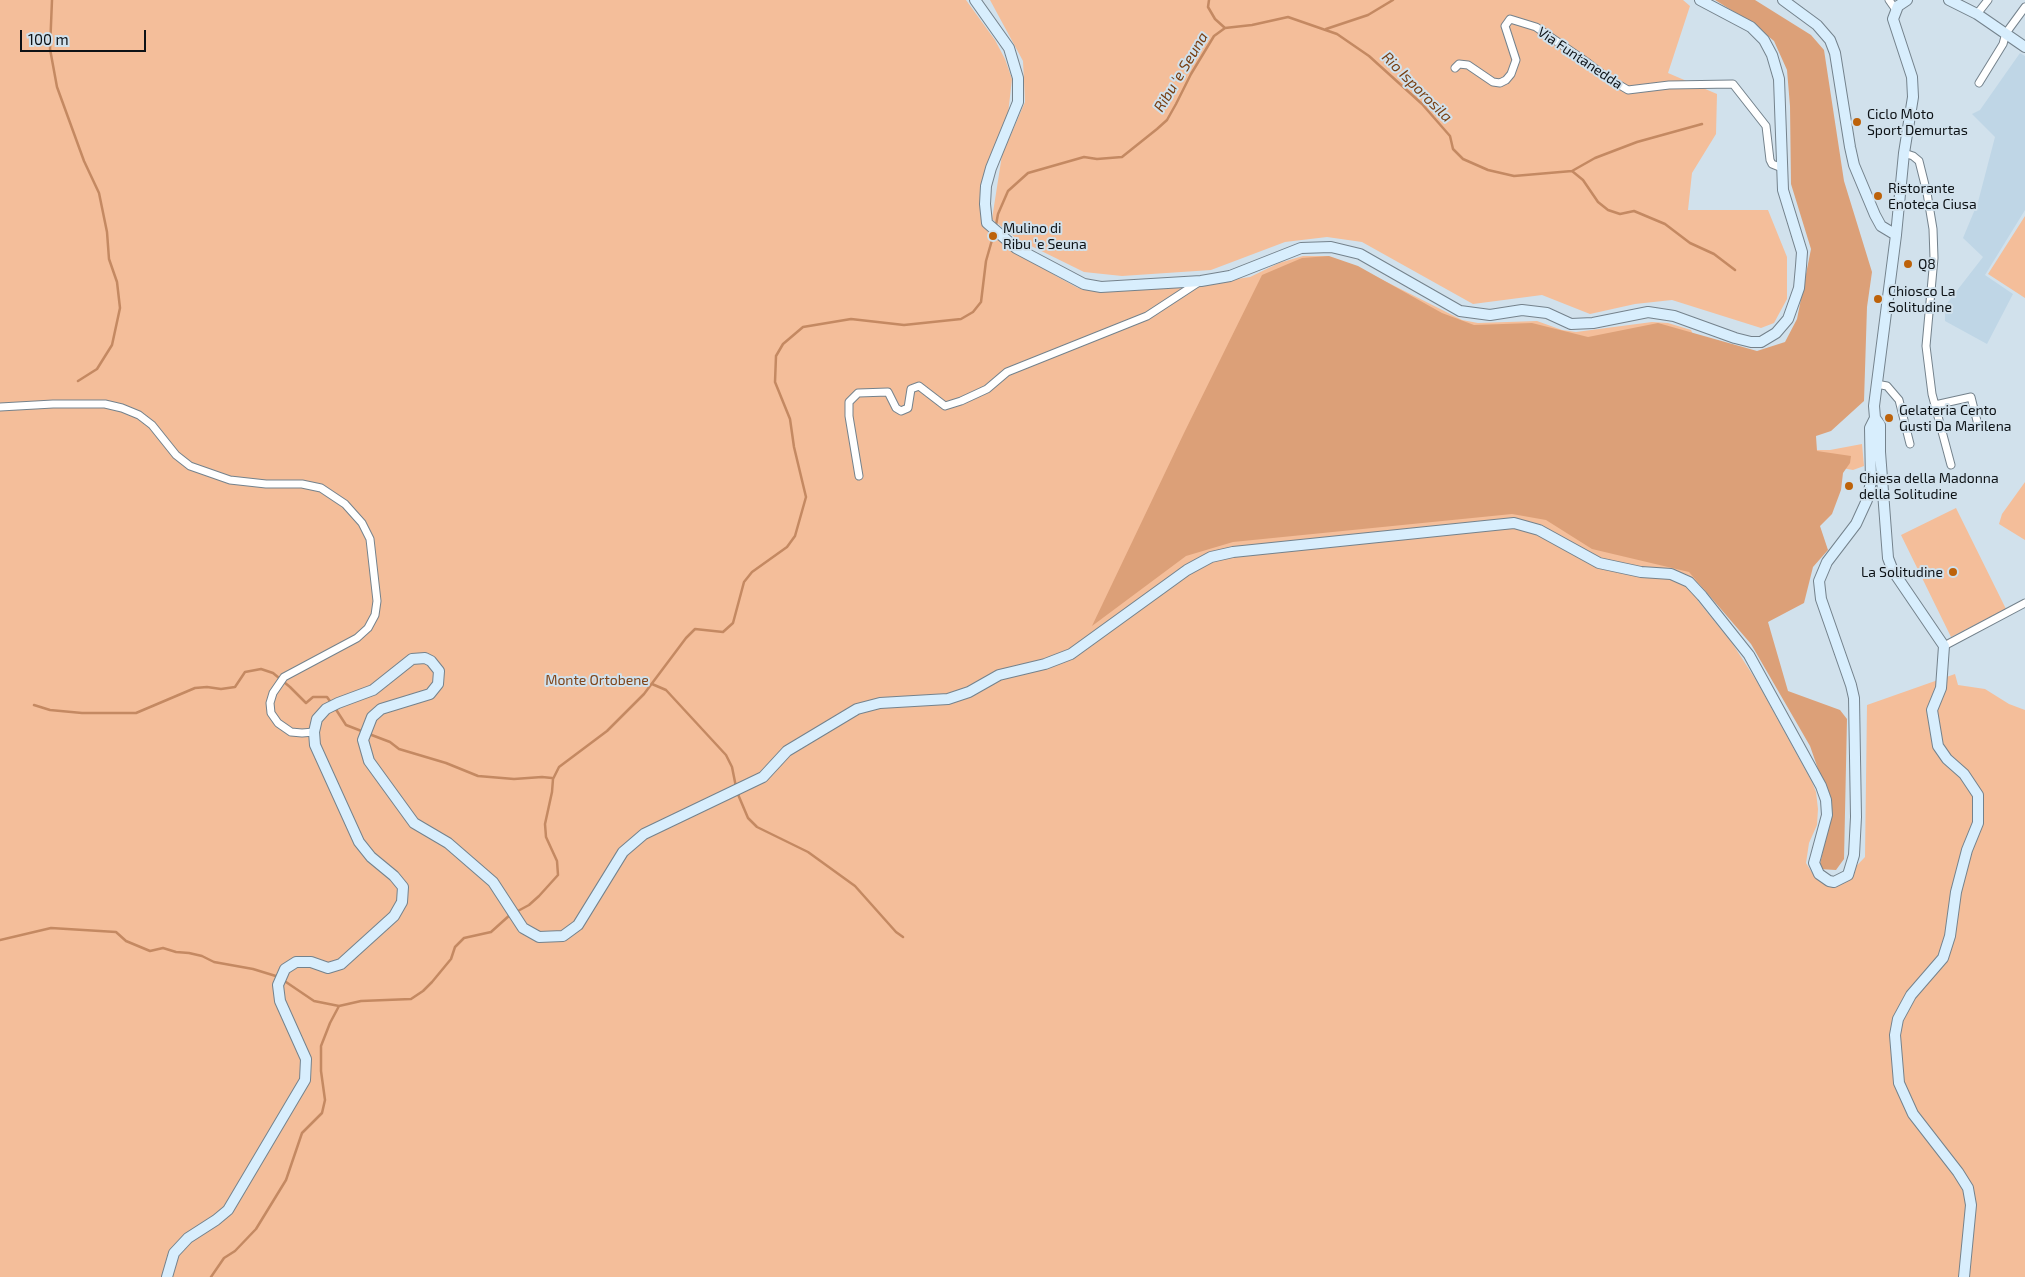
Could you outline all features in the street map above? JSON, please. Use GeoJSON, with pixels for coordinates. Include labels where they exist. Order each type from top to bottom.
{"type":"FeatureCollection","features":[{"type":"Feature","properties":{"kind":"street"},"geometry":{"type":"LineString","coordinates":[[975,0],[1009,48],[1018,78],[1018,102],[991,168],[986,186],[987,223],[1016,248],[1084,284],[1101,288],[1202,281],[1230,276],[1301,248],[1331,247],[1360,254],[1460,310],[1490,315],[1522,310],[1547,313],[1571,324],[1592,323],[1648,312],[1674,316],[1734,338],[1761,342],[1776,333],[1788,319],[1800,280],[1802,252],[1784,190],[1779,79],[1772,55],[1764,40],[1751,27],[1700,0]]}},
{"type":"Feature","properties":{"kind":"street"},"geometry":{"type":"LineString","coordinates":[[1784,0],[1817,25],[1830,40],[1835,52],[1854,165],[1881,226],[1896,235]]}},
{"type":"Feature","properties":{"kind":"street"},"geometry":{"type":"LineString","coordinates":[[1889,0],[1896,10]]}},
{"type":"Feature","properties":{"kind":"street"},"geometry":{"type":"LineString","coordinates":[[1906,0],[1896,10],[1893,19],[1912,77],[1913,96],[1904,153],[1896,235],[1874,406],[1876,418],[1880,425],[1880,452],[1888,558],[1893,571],[1944,646],[1941,688],[1932,710],[1938,746],[1947,759],[1964,774],[1978,795],[1978,823],[1967,850],[1956,892],[1950,936],[1943,958],[1911,995],[1898,1019],[1895,1035],[1899,1083],[1913,1114],[1958,1172],[1968,1188],[1971,1204],[1964,1277]]}},
{"type":"Feature","properties":{"kind":"street"},"geometry":{"type":"LineString","coordinates":[[1949,0],[1977,14],[2025,47]]}},
{"type":"Feature","properties":{"kind":"street"},"geometry":{"type":"LineString","coordinates":[[1977,14],[1986,1]]}},
{"type":"Feature","properties":{"kind":"street"},"geometry":{"type":"LineString","coordinates":[[1979,83],[2003,44],[2006,34],[2025,7]]}},
{"type":"Feature","properties":{"kind":"street","name":"Via Funtanedda"},"geometry":{"type":"LineString","coordinates":[[1455,68],[1459,64],[1468,65],[1493,82],[1500,83],[1506,80],[1511,74],[1516,60],[1505,26],[1510,19],[1536,28],[1606,77],[1628,90],[1668,85],[1733,84],[1766,126],[1770,160],[1772,164],[1782,168]]}},
{"type":"Feature","properties":{"kind":"street"},"geometry":{"type":"LineString","coordinates":[[1904,153],[1913,156],[1919,161],[1928,193],[1933,229],[1934,258],[1926,346],[1935,404],[1950,465]]}},
{"type":"Feature","properties":{"kind":"street"},"geometry":{"type":"LineString","coordinates":[[859,476],[849,409],[849,402],[858,392],[888,392],[896,408],[901,411],[908,408],[911,389],[919,386],[945,406],[986,389],[1007,372],[1147,316],[1202,281]]}},
{"type":"Feature","properties":{"kind":"street"},"geometry":{"type":"LineString","coordinates":[[1876,384],[1887,386],[1899,400],[1910,444]]}},
{"type":"Feature","properties":{"kind":"street"},"geometry":{"type":"LineString","coordinates":[[1935,404],[1971,397],[1977,422]]}},
{"type":"Feature","properties":{"kind":"street"},"geometry":{"type":"LineString","coordinates":[[0,407],[105,404],[122,408],[139,415],[152,425],[176,455],[190,466],[230,480],[302,484],[321,488],[345,504],[362,523],[370,539],[377,601],[375,615],[368,628],[357,638],[284,677],[278,684],[270,703],[271,713],[278,723],[291,732],[314,732]]}},
{"type":"Feature","properties":{"kind":"street"},"geometry":{"type":"LineString","coordinates":[[167,1277],[174,1253],[188,1238],[228,1210],[305,1080],[306,1059],[280,1001],[278,985],[284,969],[296,962],[310,962],[328,968],[341,964],[394,916],[402,902],[403,888],[394,876],[371,857],[359,842],[315,745],[314,732],[318,719],[326,709],[382,685],[412,659],[425,658],[436,665],[440,678],[435,690],[430,694],[381,709],[372,717],[365,735],[366,753],[369,761],[414,824],[448,842],[493,882],[524,928],[539,937],[563,936],[578,925],[623,852],[644,834],[726,793],[763,777],[787,751],[857,709],[880,703],[948,699],[969,692],[999,675],[1045,664],[1071,654],[1187,570],[1211,557],[1233,552],[1514,523],[1538,530],[1599,563],[1641,572],[1671,574],[1689,582],[1702,596],[1749,655],[1818,780],[1826,800],[1827,809],[1825,828],[1814,863],[1818,874],[1834,882],[1848,875],[1854,855],[1856,808],[1854,698],[1820,599],[1819,581],[1827,562],[1856,524],[1867,500],[1871,482],[1870,428],[1876,418]]}},
{"type":"Feature","properties":{"kind":"street"},"geometry":{"type":"LineString","coordinates":[[1944,646],[2025,603]]}},
{"type":"Feature","properties":{"kind":"shaded area"},"geometry":{"type":"Polygon","coordinates":[[[1715,0],[1755,0],[1811,35],[1824,50],[1844,181],[1872,272],[1867,307],[1864,401],[1831,431],[1816,436],[1817,451],[1851,456],[1850,463],[1843,473],[1841,490],[1832,514],[1820,526],[1828,550],[1813,567],[1804,603],[1768,622],[1788,691],[1840,710],[1847,719],[1844,859],[1836,870],[1819,869],[1832,809],[1810,746],[1751,644],[1689,572],[1592,549],[1546,520],[1512,514],[1233,542],[1186,556],[1092,626],[1262,275],[1302,258],[1329,256],[1358,266],[1442,313],[1474,325],[1532,323],[1588,337],[1658,323],[1757,351],[1785,342],[1797,319],[1811,249],[1791,184],[1790,106],[1787,70],[1774,41],[1752,23],[1715,0]]]}},
{"type":"Feature","properties":{"kind":"shaded area"},"geometry":{"type":"Polygon","coordinates":[[[2020,53],[2025,56],[2025,210],[1985,275],[2013,294],[1987,344],[1945,321],[1945,306],[1983,257],[1963,238],[1978,202],[1995,137],[1972,114],[1980,110],[2020,53]]]}},
{"type":"Feature","properties":{"kind":"green space","name":"Monte Ortobene"},"geometry":{"type":"Polygon","coordinates":[[[0,0],[966,0],[995,40],[1005,59],[1012,79],[1008,114],[985,171],[980,197],[981,216],[989,227],[1030,259],[1078,288],[1096,291],[1191,286],[1250,277],[1279,263],[1303,256],[1327,256],[1353,265],[1462,320],[1478,323],[1537,321],[1562,330],[1576,332],[1652,322],[1668,323],[1691,330],[1713,378],[1814,450],[1830,450],[1862,444],[1864,466],[1853,470],[1842,468],[1719,552],[1698,601],[1732,643],[1756,680],[1812,782],[1816,792],[1818,809],[1817,825],[1809,843],[1806,863],[1814,876],[1820,881],[1839,884],[1865,857],[1867,705],[1955,674],[1958,685],[1985,689],[2009,704],[2025,710],[2025,1277],[0,1277],[0,0]]]}},
{"type":"Feature","properties":{"kind":"green space"},"geometry":{"type":"Polygon","coordinates":[[[990,0],[1683,0],[1690,6],[1668,73],[1717,94],[1716,134],[1692,173],[1688,210],[1768,210],[1787,257],[1787,299],[1774,323],[1761,328],[1672,300],[1635,304],[1590,314],[1542,295],[1473,304],[1362,242],[1327,237],[1285,242],[1211,270],[1122,276],[1084,272],[1017,239],[992,219],[1002,155],[1025,102],[1023,61],[990,0]]]}},
{"type":"Feature","properties":{"kind":"green space"},"geometry":{"type":"Polygon","coordinates":[[[2025,216],[2025,298],[1988,274],[2025,216]]]}},
{"type":"Feature","properties":{"kind":"green space"},"geometry":{"type":"Polygon","coordinates":[[[2025,482],[2025,540],[1999,524],[2002,514],[2025,482]]]}},
{"type":"Feature","properties":{"kind":"green space","name":"La Solitudine"},"geometry":{"type":"Polygon","coordinates":[[[1956,508],[2006,609],[1951,637],[1901,535],[1956,508]]]}},
{"type":"Feature","properties":{"kind":"waterway"},"geometry":{"type":"LineString","coordinates":[[52,0],[50,49],[57,87],[84,161],[99,193],[107,232],[109,259],[117,282],[120,308],[112,345],[97,369],[78,381]]}},
{"type":"Feature","properties":{"kind":"waterway","name":"Rio Isporosila"},"geometry":{"type":"LineString","coordinates":[[1209,0],[1208,7],[1215,19],[1225,28],[1252,25],[1288,17],[1337,34],[1369,56],[1422,104],[1450,136],[1453,149],[1463,159],[1488,170],[1514,176],[1572,171],[1595,158],[1637,142],[1702,124]]}},
{"type":"Feature","properties":{"kind":"waterway"},"geometry":{"type":"LineString","coordinates":[[1326,29],[1368,15],[1393,0]]}},
{"type":"Feature","properties":{"kind":"waterway","name":"Ribu 'e Seuna"},"geometry":{"type":"LineString","coordinates":[[996,225],[998,214],[1008,191],[1028,173],[1084,157],[1097,159],[1122,157],[1157,129],[1167,120],[1191,74],[1214,36],[1225,28]]}},
{"type":"Feature","properties":{"kind":"waterway"},"geometry":{"type":"LineString","coordinates":[[1572,171],[1583,180],[1598,202],[1608,210],[1620,214],[1634,211],[1665,224],[1690,243],[1714,254],[1735,270]]}},
{"type":"Feature","properties":{"kind":"waterway","name":"Ribu 'e Seuna"},"geometry":{"type":"LineString","coordinates":[[516,912],[529,905],[558,875],[557,861],[546,837],[545,824],[553,779],[559,767],[607,731],[644,694],[686,638],[695,629],[723,632],[733,623],[744,582],[752,572],[787,547],[795,536],[806,497],[794,447],[790,419],[775,382],[776,356],[783,344],[803,327],[851,319],[904,325],[961,319],[973,312],[981,302],[986,261],[994,233]]}},
{"type":"Feature","properties":{"kind":"waterway"},"geometry":{"type":"LineString","coordinates":[[34,705],[50,710],[82,713],[136,713],[195,688],[221,689],[235,687],[245,672],[261,669],[273,673],[306,703],[313,697],[327,697],[332,704]]}},
{"type":"Feature","properties":{"kind":"waterway"},"geometry":{"type":"LineString","coordinates":[[652,684],[666,690],[726,755],[732,767],[736,787]]}},
{"type":"Feature","properties":{"kind":"waterway"},"geometry":{"type":"LineString","coordinates":[[335,708],[346,725],[364,732]]}},
{"type":"Feature","properties":{"kind":"waterway"},"geometry":{"type":"LineString","coordinates":[[369,734],[390,742],[399,749],[446,763],[478,776],[514,779],[552,778]]}},
{"type":"Feature","properties":{"kind":"waterway"},"geometry":{"type":"LineString","coordinates":[[737,792],[748,818],[757,827],[808,852],[855,886],[896,932],[903,937]]}},
{"type":"Feature","properties":{"kind":"waterway","name":"Ribu 'e Seuna"},"geometry":{"type":"LineString","coordinates":[[211,1277],[224,1258],[235,1251],[256,1229],[286,1180],[302,1133],[322,1113],[325,1100],[321,1071],[321,1046],[339,1006],[361,1001],[411,999],[432,982],[451,959],[455,947],[464,938],[491,932],[511,914]]}},
{"type":"Feature","properties":{"kind":"waterway"},"geometry":{"type":"LineString","coordinates":[[0,940],[51,928],[116,932],[126,941],[150,951],[163,948],[189,953],[202,956],[214,962],[253,969],[279,977]]}},
{"type":"Feature","properties":{"kind":"waterway"},"geometry":{"type":"LineString","coordinates":[[283,980],[314,1001],[339,1006]]}},
{"type":"Feature","properties":{"kind":"place","name":"Ciclo Moto Sport Demurtas"},"geometry":{"type":"Point","coordinates":[1857,122]}},
{"type":"Feature","properties":{"kind":"place","name":"Ristorante Enoteca Ciusa"},"geometry":{"type":"Point","coordinates":[1878,196]}},
{"type":"Feature","properties":{"kind":"place","name":"Mulino di Ribu 'e Seuna"},"geometry":{"type":"Point","coordinates":[993,236]}},
{"type":"Feature","properties":{"kind":"place","name":"Q8"},"geometry":{"type":"Point","coordinates":[1908,264]}},
{"type":"Feature","properties":{"kind":"place","name":"Chiosco La Solitudine"},"geometry":{"type":"Point","coordinates":[1878,299]}},
{"type":"Feature","properties":{"kind":"place","name":"Gelateria Cento Gusti Da Marilena"},"geometry":{"type":"Point","coordinates":[1889,418]}},
{"type":"Feature","properties":{"kind":"place","name":"Chiesa della Madonna della Solitudine"},"geometry":{"type":"Point","coordinates":[1849,486]}},
{"type":"Feature","properties":{"kind":"place","name":"La Solitudine"},"geometry":{"type":"Point","coordinates":[1953,572]}}]}
